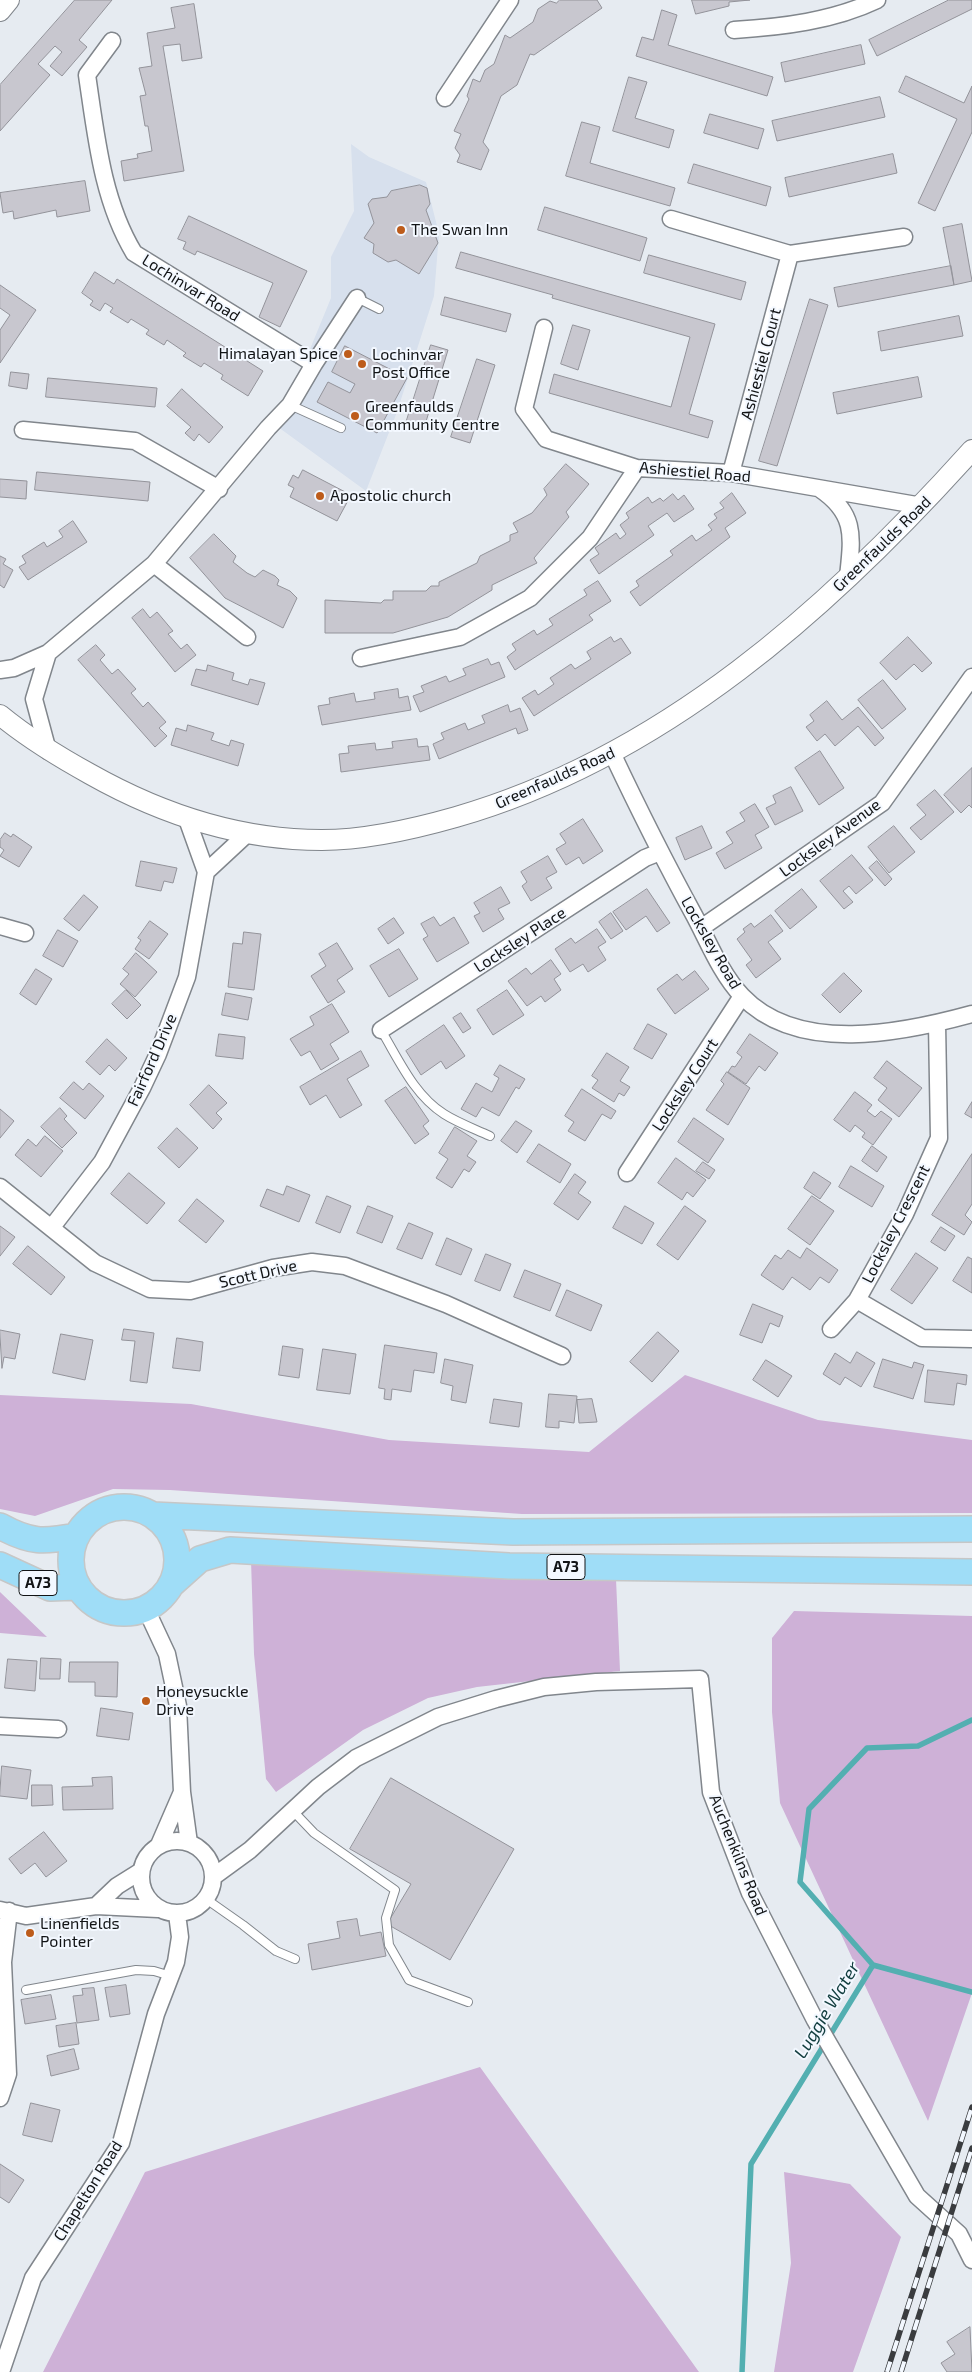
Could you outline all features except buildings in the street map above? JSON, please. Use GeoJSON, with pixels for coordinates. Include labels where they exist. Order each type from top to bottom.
{"type":"FeatureCollection","features":[{"type":"Feature","properties":{"kind":"main road","name":"A73"},"geometry":{"type":"LineString","coordinates":[[972,1529],[513,1532],[153,1515],[139,1509],[125,1507],[110,1509],[97,1515],[85,1524],[77,1536],[72,1553],[72,1570],[78,1587],[88,1599],[108,1610],[131,1613],[146,1609],[161,1599],[172,1584],[200,1559],[230,1550],[510,1566],[972,1572]]}},
{"type":"Feature","properties":{"kind":"main road"},"geometry":{"type":"LineString","coordinates":[[153,1515],[165,1526],[175,1546],[177,1569],[172,1584]]}},
{"type":"Feature","properties":{"kind":"main road"},"geometry":{"type":"LineString","coordinates":[[0,1526],[11,1532],[43,1542],[77,1536]]}},
{"type":"Feature","properties":{"kind":"main road","name":"A73"},"geometry":{"type":"LineString","coordinates":[[0,1565],[50,1588],[78,1587]]}},
{"type":"Feature","properties":{"kind":"street"},"geometry":{"type":"LineString","coordinates":[[446,98],[510,0]]}},
{"type":"Feature","properties":{"kind":"street"},"geometry":{"type":"LineString","coordinates":[[734,30],[775,27],[826,17],[877,0]]}},
{"type":"Feature","properties":{"kind":"street","name":"Lochinvar Road"},"geometry":{"type":"LineString","coordinates":[[112,41],[87,75],[99,157],[122,233],[134,253],[314,364]]}},
{"type":"Feature","properties":{"kind":"street"},"geometry":{"type":"LineString","coordinates":[[672,219],[790,254],[904,237]]}},
{"type":"Feature","properties":{"kind":"street","name":"Ashiestiel Court"},"geometry":{"type":"LineString","coordinates":[[731,473],[790,254]]}},
{"type":"Feature","properties":{"kind":"street"},"geometry":{"type":"LineString","coordinates":[[0,670],[14,668],[48,653],[154,564],[219,489],[268,428],[290,405],[357,298]]}},
{"type":"Feature","properties":{"kind":"street","name":"Ashiestiel Road"},"geometry":{"type":"LineString","coordinates":[[544,328],[524,410],[546,439],[638,468],[731,473],[922,506]]}},
{"type":"Feature","properties":{"kind":"street"},"geometry":{"type":"LineString","coordinates":[[23,430],[135,441],[219,489]]}},
{"type":"Feature","properties":{"kind":"street","name":"Greenfaulds Road"},"geometry":{"type":"LineString","coordinates":[[0,715],[48,751],[120,792],[187,819],[248,834],[323,840],[408,831],[507,802],[612,753],[707,695],[765,651],[820,604],[922,506],[972,450]]}},
{"type":"Feature","properties":{"kind":"street"},"geometry":{"type":"LineString","coordinates":[[361,658],[460,637],[530,598],[590,538],[638,468]]}},
{"type":"Feature","properties":{"kind":"street"},"geometry":{"type":"LineString","coordinates":[[818,488],[832,497],[848,520],[851,529],[848,577]]}},
{"type":"Feature","properties":{"kind":"street"},"geometry":{"type":"LineString","coordinates":[[154,564],[247,637]]}},
{"type":"Feature","properties":{"kind":"street"},"geometry":{"type":"LineString","coordinates":[[48,653],[34,699],[48,751]]}},
{"type":"Feature","properties":{"kind":"street","name":"Locksley Avenue"},"geometry":{"type":"LineString","coordinates":[[702,928],[882,803],[972,677]]}},
{"type":"Feature","properties":{"kind":"street","name":"Locksley Road"},"geometry":{"type":"LineString","coordinates":[[612,753],[660,852],[724,970],[742,996],[768,1016],[805,1031],[859,1034],[937,1023],[972,1014]]}},
{"type":"Feature","properties":{"kind":"street","name":"Fairford Drive"},"geometry":{"type":"LineString","coordinates":[[52,1227],[102,1162],[142,1088],[158,1054],[187,977],[206,872],[187,819]]}},
{"type":"Feature","properties":{"kind":"street"},"geometry":{"type":"LineString","coordinates":[[206,872],[248,834]]}},
{"type":"Feature","properties":{"kind":"street","name":"Locksley Place"},"geometry":{"type":"LineString","coordinates":[[382,1030],[645,858],[660,852]]}},
{"type":"Feature","properties":{"kind":"street"},"geometry":{"type":"LineString","coordinates":[[0,926],[25,933]]}},
{"type":"Feature","properties":{"kind":"street","name":"Locksley Court"},"geometry":{"type":"LineString","coordinates":[[627,1173],[742,996]]}},
{"type":"Feature","properties":{"kind":"street","name":"Locksley Crescent"},"geometry":{"type":"LineString","coordinates":[[937,1023],[939,1138],[905,1214],[857,1300],[922,1338],[972,1339]]}},
{"type":"Feature","properties":{"kind":"street","name":"Scott Drive"},"geometry":{"type":"LineString","coordinates":[[0,1187],[95,1263],[150,1289],[190,1290],[273,1268],[312,1262],[344,1266],[446,1304],[562,1356]]}},
{"type":"Feature","properties":{"kind":"street"},"geometry":{"type":"LineString","coordinates":[[831,1329],[857,1300]]}},
{"type":"Feature","properties":{"kind":"street"},"geometry":{"type":"LineString","coordinates":[[146,1609],[167,1654],[178,1706],[182,1792],[189,1843]]}},
{"type":"Feature","properties":{"kind":"street","name":"Auchenkilns Road"},"geometry":{"type":"LineString","coordinates":[[293,1811],[318,1787],[356,1758],[438,1717],[496,1699],[544,1687],[596,1682],[700,1679],[711,1792],[750,1893],[815,2020],[916,2196],[959,2234],[972,2260]]}},
{"type":"Feature","properties":{"kind":"street"},"geometry":{"type":"LineString","coordinates":[[0,1726],[58,1729]]}},
{"type":"Feature","properties":{"kind":"street"},"geometry":{"type":"LineString","coordinates":[[158,1909],[144,1893],[141,1871],[144,1861],[159,1845],[182,1792]]}},
{"type":"Feature","properties":{"kind":"street"},"geometry":{"type":"LineString","coordinates":[[213,1877],[250,1850],[293,1811]]}},
{"type":"Feature","properties":{"kind":"street"},"geometry":{"type":"LineString","coordinates":[[0,2098],[8,2074],[2,1992],[4,1911],[26,1916],[96,1906],[158,1909],[178,1914],[188,1912],[206,1898],[211,1889],[213,1877],[206,1856],[189,1843],[179,1841],[159,1845]]}},
{"type":"Feature","properties":{"kind":"street"},"geometry":{"type":"LineString","coordinates":[[96,1906],[116,1886],[141,1871]]}},
{"type":"Feature","properties":{"kind":"street","name":"Chapelton Road"},"geometry":{"type":"LineString","coordinates":[[1,2372],[33,2278],[121,2143],[156,2014],[171,1976],[180,1937],[178,1914]]}},
{"type":"Feature","properties":{"kind":"lane"},"geometry":{"type":"LineString","coordinates":[[357,298],[379,309]]}},
{"type":"Feature","properties":{"kind":"lane"},"geometry":{"type":"LineString","coordinates":[[290,405],[341,428]]}},
{"type":"Feature","properties":{"kind":"lane"},"geometry":{"type":"LineString","coordinates":[[382,1030],[404,1070],[430,1104],[445,1115],[490,1136]]}},
{"type":"Feature","properties":{"kind":"lane"},"geometry":{"type":"LineString","coordinates":[[293,1811],[314,1833],[395,1890],[386,1918],[389,1945],[409,1980],[468,2002]]}},
{"type":"Feature","properties":{"kind":"lane"},"geometry":{"type":"LineString","coordinates":[[206,1898],[244,1924],[276,1951],[295,1960]]}},
{"type":"Feature","properties":{"kind":"lane"},"geometry":{"type":"LineString","coordinates":[[26,1990],[136,1970],[154,1971],[171,1976]]}},
{"type":"Feature","properties":{"kind":"shaded area"},"geometry":{"type":"Polygon","coordinates":[[[351,144],[369,157],[426,182],[439,234],[434,296],[397,412],[366,491],[278,427],[331,298],[331,257],[354,211],[351,144]]]}},
{"type":"Feature","properties":{"kind":"shaded area"},"geometry":{"type":"Polygon","coordinates":[[[685,1375],[818,1420],[972,1440],[972,1513],[522,1514],[170,1490],[113,1489],[35,1516],[0,1509],[0,1395],[191,1404],[389,1440],[589,1452],[685,1375]]]}},
{"type":"Feature","properties":{"kind":"shaded area"},"geometry":{"type":"Polygon","coordinates":[[[251,1560],[616,1579],[620,1671],[477,1687],[428,1698],[363,1730],[276,1792],[266,1779],[254,1654],[251,1560]]]}},
{"type":"Feature","properties":{"kind":"shaded area"},"geometry":{"type":"Polygon","coordinates":[[[0,1592],[47,1637],[0,1633],[0,1592]]]}},
{"type":"Feature","properties":{"kind":"shaded area"},"geometry":{"type":"Polygon","coordinates":[[[794,1611],[972,1616],[972,1993],[928,2121],[780,1803],[772,1712],[772,1638],[794,1611]]]}},
{"type":"Feature","properties":{"kind":"shaded area"},"geometry":{"type":"Polygon","coordinates":[[[480,2067],[699,2372],[43,2372],[145,2172],[480,2067]]]}},
{"type":"Feature","properties":{"kind":"shaded area"},"geometry":{"type":"Polygon","coordinates":[[[784,2172],[850,2184],[901,2237],[853,2372],[774,2372],[791,2263],[784,2172]]]}},
{"type":"Feature","properties":{"kind":"waterway","name":"Luggie Water"},"geometry":{"type":"LineString","coordinates":[[742,2372],[751,2164],[873,1965],[800,1882],[809,1809],[867,1748],[918,1746],[972,1720]]}},
{"type":"Feature","properties":{"kind":"waterway"},"geometry":{"type":"LineString","coordinates":[[873,1965],[972,1992]]}},
{"type":"Feature","properties":{"kind":"railway"},"geometry":{"type":"LineString","coordinates":[[887,2372],[972,2107]]}},
{"type":"Feature","properties":{"kind":"railway"},"geometry":{"type":"LineString","coordinates":[[901,2372],[972,2148]]}},
{"type":"Feature","properties":{"kind":"place","name":"The Swan Inn"},"geometry":{"type":"Point","coordinates":[401,230]}},
{"type":"Feature","properties":{"kind":"place","name":"Himalayan Spice"},"geometry":{"type":"Point","coordinates":[348,354]}},
{"type":"Feature","properties":{"kind":"place","name":"Lochinvar Post Office"},"geometry":{"type":"Point","coordinates":[362,364]}},
{"type":"Feature","properties":{"kind":"place","name":"Greenfaulds Community Centre"},"geometry":{"type":"Point","coordinates":[355,416]}},
{"type":"Feature","properties":{"kind":"place","name":"Apostolic church"},"geometry":{"type":"Point","coordinates":[320,496]}},
{"type":"Feature","properties":{"kind":"place","name":"Honeysuckle Drive"},"geometry":{"type":"Point","coordinates":[146,1701]}},
{"type":"Feature","properties":{"kind":"place","name":"Linenfields Pointer"},"geometry":{"type":"Point","coordinates":[30,1933]}}]}
